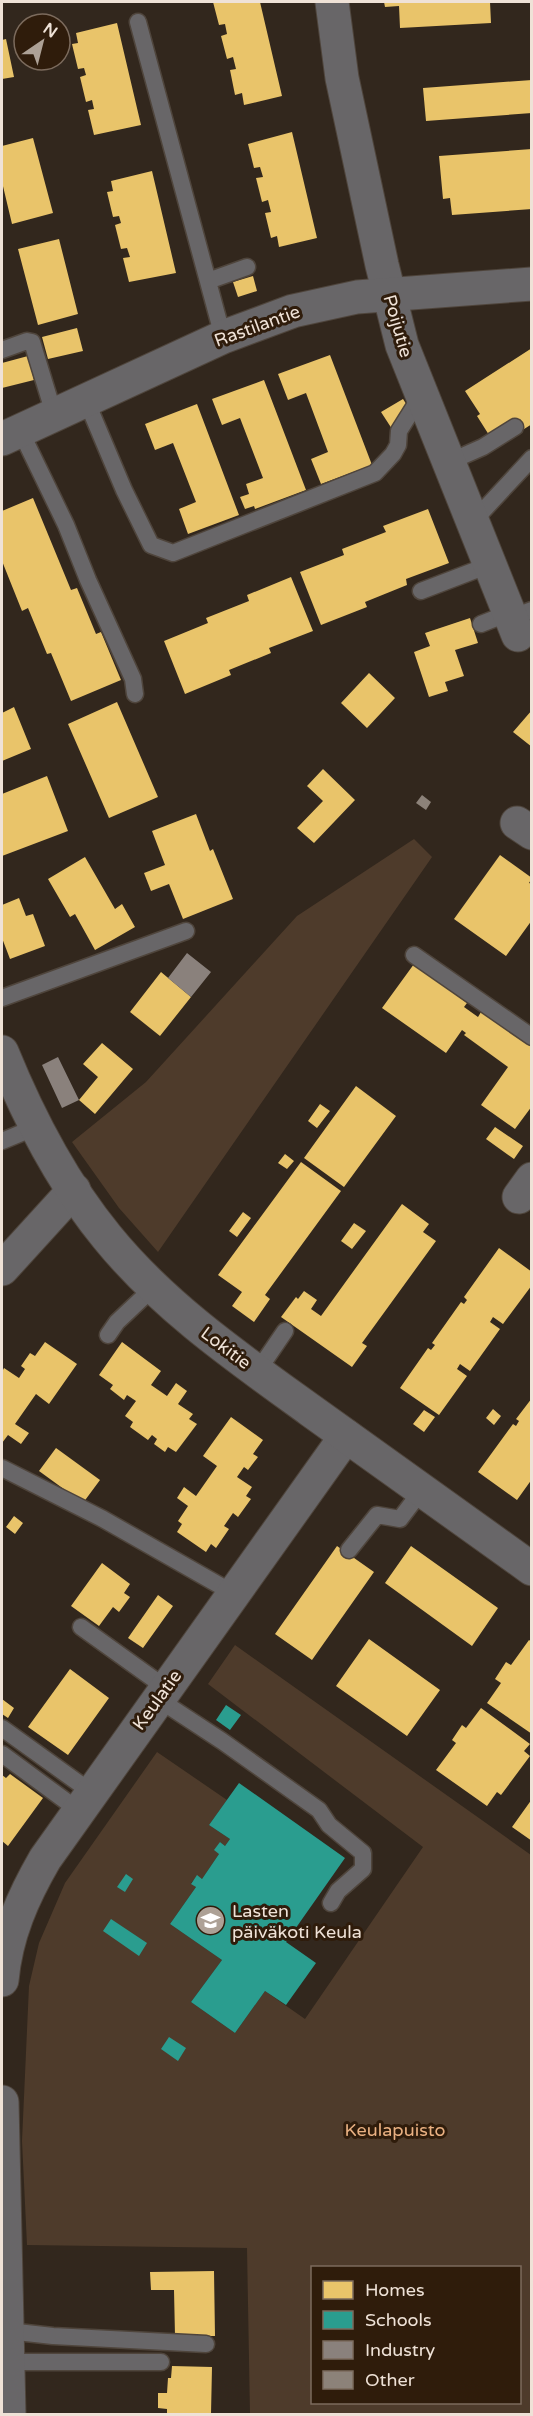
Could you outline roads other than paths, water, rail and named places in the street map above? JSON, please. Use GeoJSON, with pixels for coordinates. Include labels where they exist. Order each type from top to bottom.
{"type":"FeatureCollection","features":[{"type":"Feature","properties":{"kind":"street","name":"Poijutie"},"geometry":{"type":"LineString","coordinates":[[332,2],[342,78],[402,345],[510,620]]}},
{"type":"Feature","properties":{"kind":"street","name":"Rastilantie"},"geometry":{"type":"LineString","coordinates":[[11,434],[223,338],[293,311],[357,297],[531,284]]}},
{"type":"Feature","properties":{"kind":"street","name":"Lokitie"},"geometry":{"type":"LineString","coordinates":[[2,1052],[36,1127],[74,1190],[106,1236],[154,1287],[191,1321],[257,1372],[531,1569]]}},
{"type":"Feature","properties":{"kind":"street"},"geometry":{"type":"LineString","coordinates":[[2,1269],[74,1190]]}},
{"type":"Feature","properties":{"kind":"street","name":"Keulatie"},"geometry":{"type":"LineString","coordinates":[[2,1980],[4,1947],[24,1896],[45,1859],[346,1436]]}},
{"type":"Feature","properties":{"kind":"street"},"geometry":{"type":"LineString","coordinates":[[2,2102],[9,2415]]}},
{"type":"Feature","properties":{"kind":"lane"},"geometry":{"type":"LineString","coordinates":[[138,22],[223,338]]}},
{"type":"Feature","properties":{"kind":"lane"},"geometry":{"type":"LineString","coordinates":[[208,280],[248,267]]}},
{"type":"Feature","properties":{"kind":"lane"},"geometry":{"type":"LineString","coordinates":[[2,350],[27,341],[32,342],[54,414]]}},
{"type":"Feature","properties":{"kind":"lane"},"geometry":{"type":"LineString","coordinates":[[86,400],[124,490],[151,545],[173,553],[375,474],[393,454],[398,445],[399,431],[421,396]]}},
{"type":"Feature","properties":{"kind":"lane"},"geometry":{"type":"LineString","coordinates":[[449,462],[483,447],[514,427]]}},
{"type":"Feature","properties":{"kind":"lane"},"geometry":{"type":"LineString","coordinates":[[11,434],[66,525],[133,679],[135,694]]}},
{"type":"Feature","properties":{"kind":"lane"},"geometry":{"type":"LineString","coordinates":[[470,517],[480,514],[531,459]]}},
{"type":"Feature","properties":{"kind":"lane"},"geometry":{"type":"LineString","coordinates":[[421,591],[489,565]]}},
{"type":"Feature","properties":{"kind":"lane"},"geometry":{"type":"LineString","coordinates":[[2,998],[186,931]]}},
{"type":"Feature","properties":{"kind":"lane"},"geometry":{"type":"LineString","coordinates":[[414,955],[531,1037]]}},
{"type":"Feature","properties":{"kind":"lane"},"geometry":{"type":"LineString","coordinates":[[2,1142],[36,1127]]}},
{"type":"Feature","properties":{"kind":"lane"},"geometry":{"type":"LineString","coordinates":[[108,1335],[117,1322],[154,1287]]}},
{"type":"Feature","properties":{"kind":"lane"},"geometry":{"type":"LineString","coordinates":[[257,1372],[285,1331]]}},
{"type":"Feature","properties":{"kind":"lane"},"geometry":{"type":"LineString","coordinates":[[2,1468],[103,1519],[233,1593]]}},
{"type":"Feature","properties":{"kind":"lane"},"geometry":{"type":"LineString","coordinates":[[349,1550],[377,1515],[400,1519],[422,1490]]}},
{"type":"Feature","properties":{"kind":"lane"},"geometry":{"type":"LineString","coordinates":[[81,1627],[222,1741],[319,1810],[330,1825],[363,1853],[363,1869],[338,1891],[331,1903]]}},
{"type":"Feature","properties":{"kind":"lane"},"geometry":{"type":"LineString","coordinates":[[2,1728],[85,1801]]}},
{"type":"Feature","properties":{"kind":"lane"},"geometry":{"type":"LineString","coordinates":[[2,1754],[85,1801]]}},
{"type":"Feature","properties":{"kind":"lane"},"geometry":{"type":"LineString","coordinates":[[8,2346],[53,2336],[206,2344]]}},
{"type":"Feature","properties":{"kind":"lane"},"geometry":{"type":"LineString","coordinates":[[8,2346],[161,2362]]}},
{"type":"Feature","properties":{"kind":"place","name":"Lasten päiväkoti Keula"},"geometry":{"type":"Point","coordinates":[211,1921]}},
{"type":"Feature","properties":{"kind":"park label","name":"Keulapuisto"},"geometry":{"type":"Point","coordinates":[395,2130]}}]}
